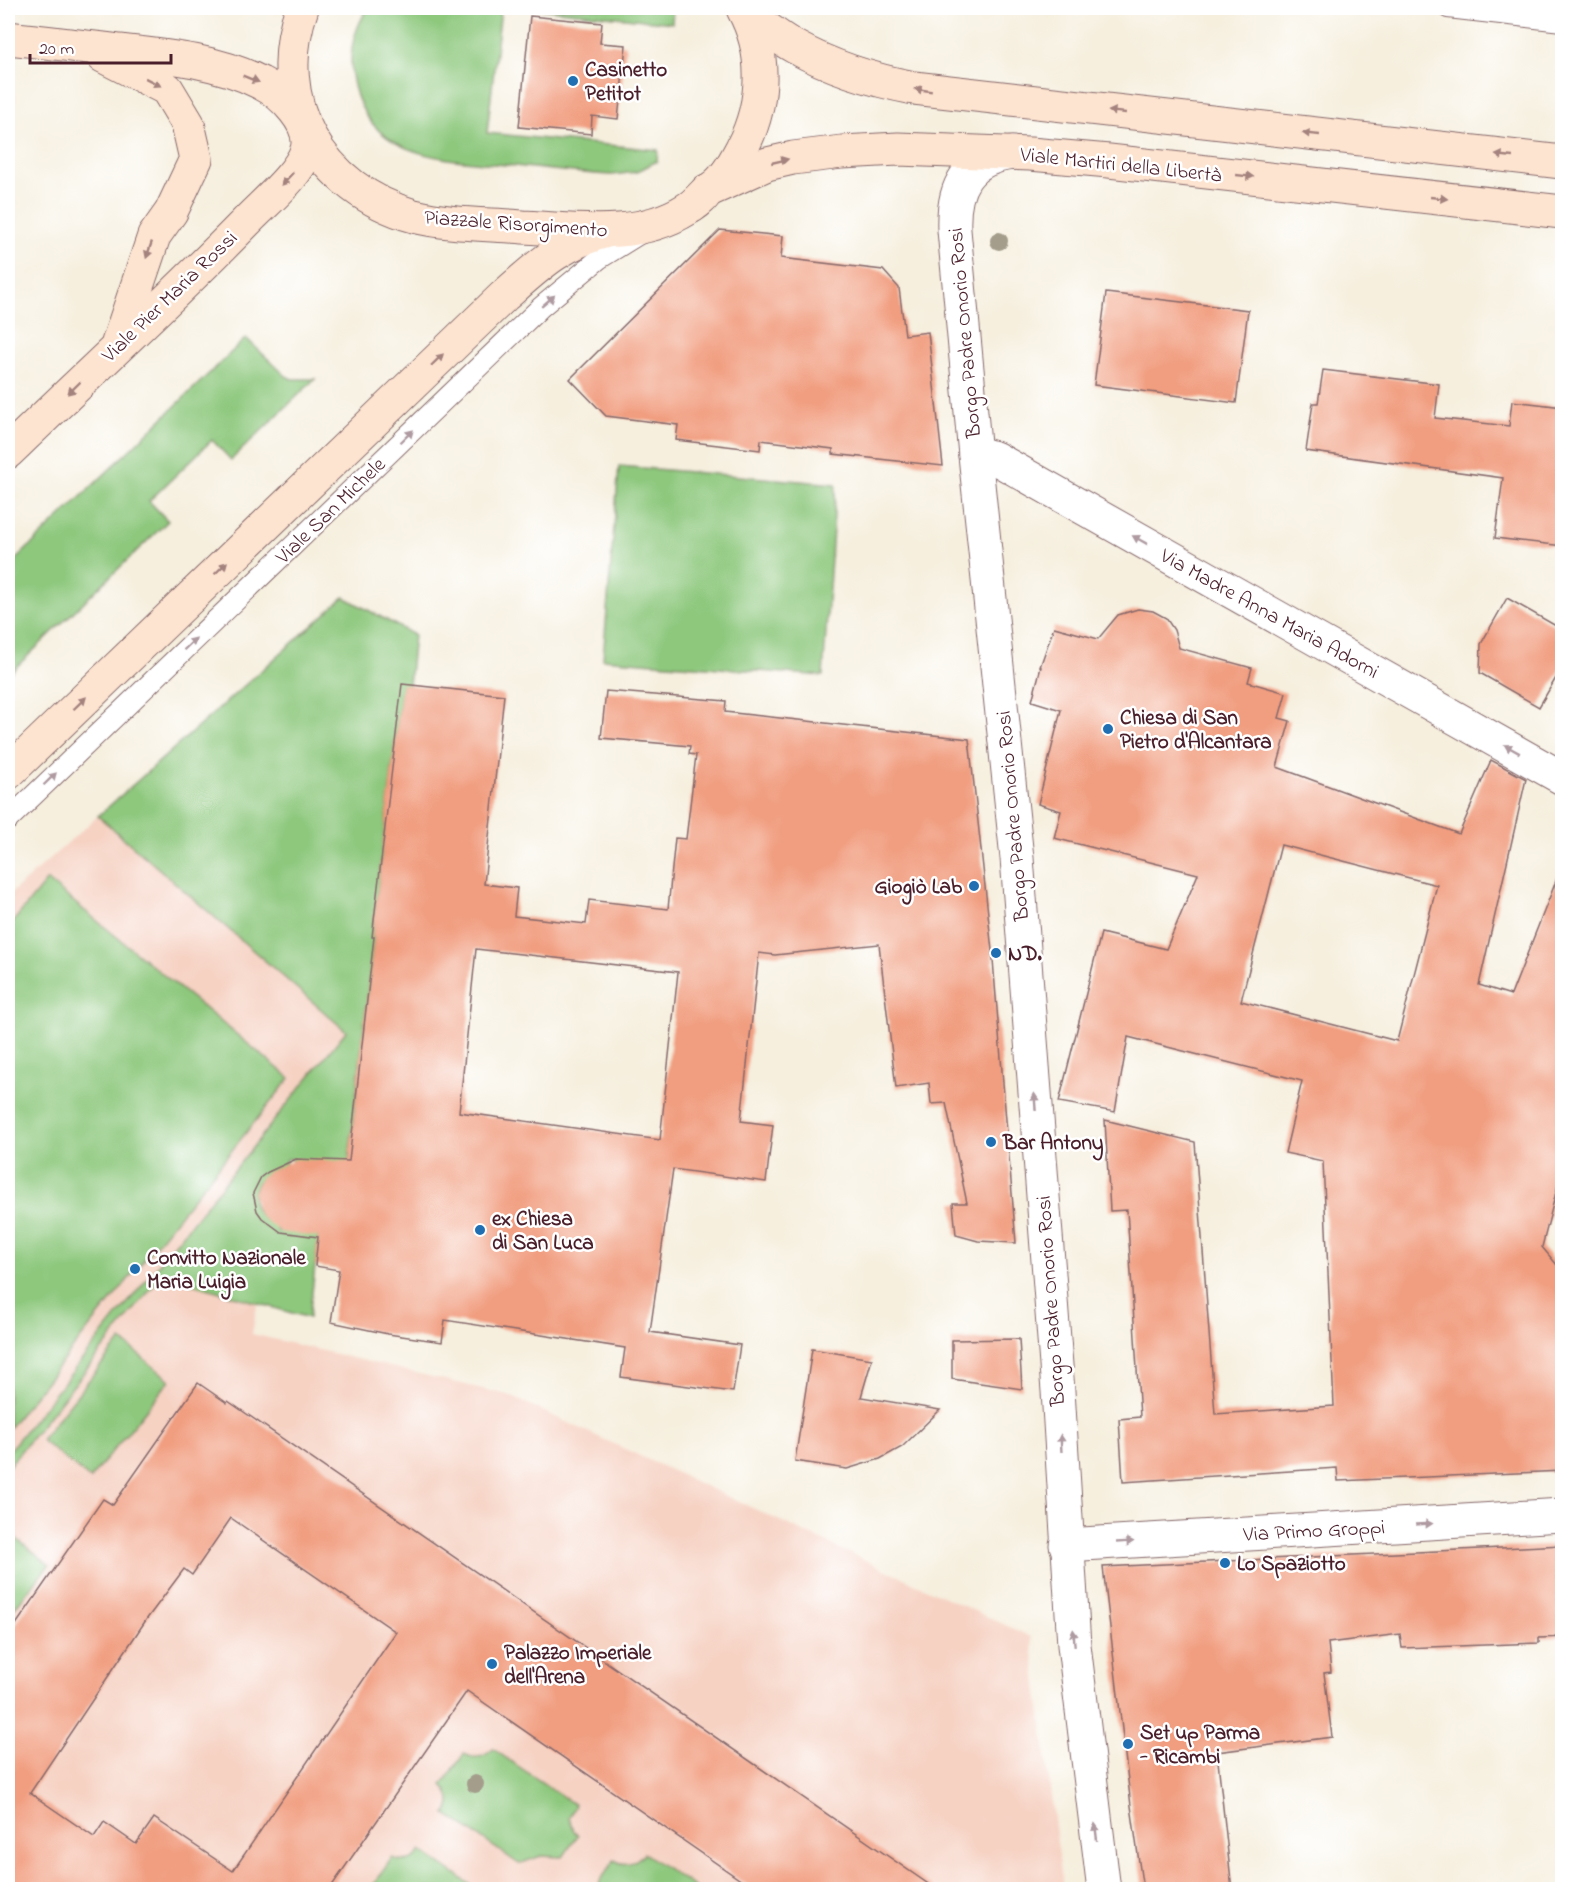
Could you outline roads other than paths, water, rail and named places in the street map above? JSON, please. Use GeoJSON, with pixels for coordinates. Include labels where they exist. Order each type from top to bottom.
{"type":"FeatureCollection","features":[{"type":"Feature","properties":{"kind":"main road","name":"Piazzale Risorgimento"},"geometry":{"type":"LineString","coordinates":[[302,8],[294,35],[292,69],[297,103],[305,128],[316,150],[346,182],[369,197],[416,216],[465,223],[607,231],[638,228],[689,206]]}},
{"type":"Feature","properties":{"kind":"main road"},"geometry":{"type":"LineString","coordinates":[[744,10],[779,37],[815,57],[853,73],[914,88],[1563,162]]}},
{"type":"Feature","properties":{"kind":"main road"},"geometry":{"type":"LineString","coordinates":[[689,206],[715,187],[739,154],[751,129],[758,104],[760,67],[759,53],[744,10]]}},
{"type":"Feature","properties":{"kind":"main road"},"geometry":{"type":"LineString","coordinates":[[8,38],[82,46],[210,65],[245,76],[272,90],[291,108],[305,128]]}},
{"type":"Feature","properties":{"kind":"main road"},"geometry":{"type":"LineString","coordinates":[[82,46],[167,89],[188,124],[196,159],[171,213],[154,236],[116,348]]}},
{"type":"Feature","properties":{"kind":"main road","name":"Viale Pier Maria Rossi"},"geometry":{"type":"LineString","coordinates":[[8,452],[193,275],[298,167],[307,149],[308,140],[305,128]]}},
{"type":"Feature","properties":{"kind":"main road","name":"Viale Martiri della Libertà"},"geometry":{"type":"LineString","coordinates":[[689,206],[767,164],[793,158],[842,152],[919,149],[1030,154],[1563,212]]}},
{"type":"Feature","properties":{"kind":"main road","name":"Viale San Michele"},"geometry":{"type":"LineString","coordinates":[[8,772],[504,296],[538,266],[572,243],[607,231]]}},
{"type":"Feature","properties":{"kind":"street","name":"Borgo Padre Onorio Rosi"},"geometry":{"type":"LineString","coordinates":[[1030,154],[1003,154],[977,164],[962,182],[955,199],[954,230],[1017,858],[1058,1391],[1066,1545],[1086,1756],[1104,1890]]}},
{"type":"Feature","properties":{"kind":"street","name":"Via Madre Anna Maria Adorni"},"geometry":{"type":"LineString","coordinates":[[975,455],[995,458],[1563,778]]}},
{"type":"Feature","properties":{"kind":"street","name":"Via Primo Groppi"},"geometry":{"type":"LineString","coordinates":[[1066,1545],[1563,1515]]}},
{"type":"Feature","properties":{"kind":"lane"},"geometry":{"type":"LineString","coordinates":[[1448,8],[1563,21]]}},
{"type":"Feature","properties":{"kind":"lane","name":"Viale San Michele"},"geometry":{"type":"LineString","coordinates":[[8,820],[540,307],[606,255],[689,206]]}},
{"type":"Feature","properties":{"kind":"place","name":"Casinetto Petitot"},"geometry":{"type":"Point","coordinates":[573,81]}},
{"type":"Feature","properties":{"kind":"place","name":"Chiesa di San Pietro d'Alcantara"},"geometry":{"type":"Point","coordinates":[1108,729]}},
{"type":"Feature","properties":{"kind":"place","name":"Giogiò Lab"},"geometry":{"type":"Point","coordinates":[974,886]}},
{"type":"Feature","properties":{"kind":"place","name":"ND."},"geometry":{"type":"Point","coordinates":[996,953]}},
{"type":"Feature","properties":{"kind":"place","name":"Bar Antony"},"geometry":{"type":"Point","coordinates":[991,1142]}},
{"type":"Feature","properties":{"kind":"place","name":"ex Chiesa di San Luca"},"geometry":{"type":"Point","coordinates":[480,1230]}},
{"type":"Feature","properties":{"kind":"place","name":"Convitto Nazionale Maria Luigia"},"geometry":{"type":"Point","coordinates":[135,1269]}},
{"type":"Feature","properties":{"kind":"place","name":"Lo Spaziotto"},"geometry":{"type":"Point","coordinates":[1225,1563]}},
{"type":"Feature","properties":{"kind":"place","name":"Palazzo Imperiale dell'Arena"},"geometry":{"type":"Point","coordinates":[492,1664]}},
{"type":"Feature","properties":{"kind":"place","name":"Set up Parma - Ricambi"},"geometry":{"type":"Point","coordinates":[1128,1744]}}]}
